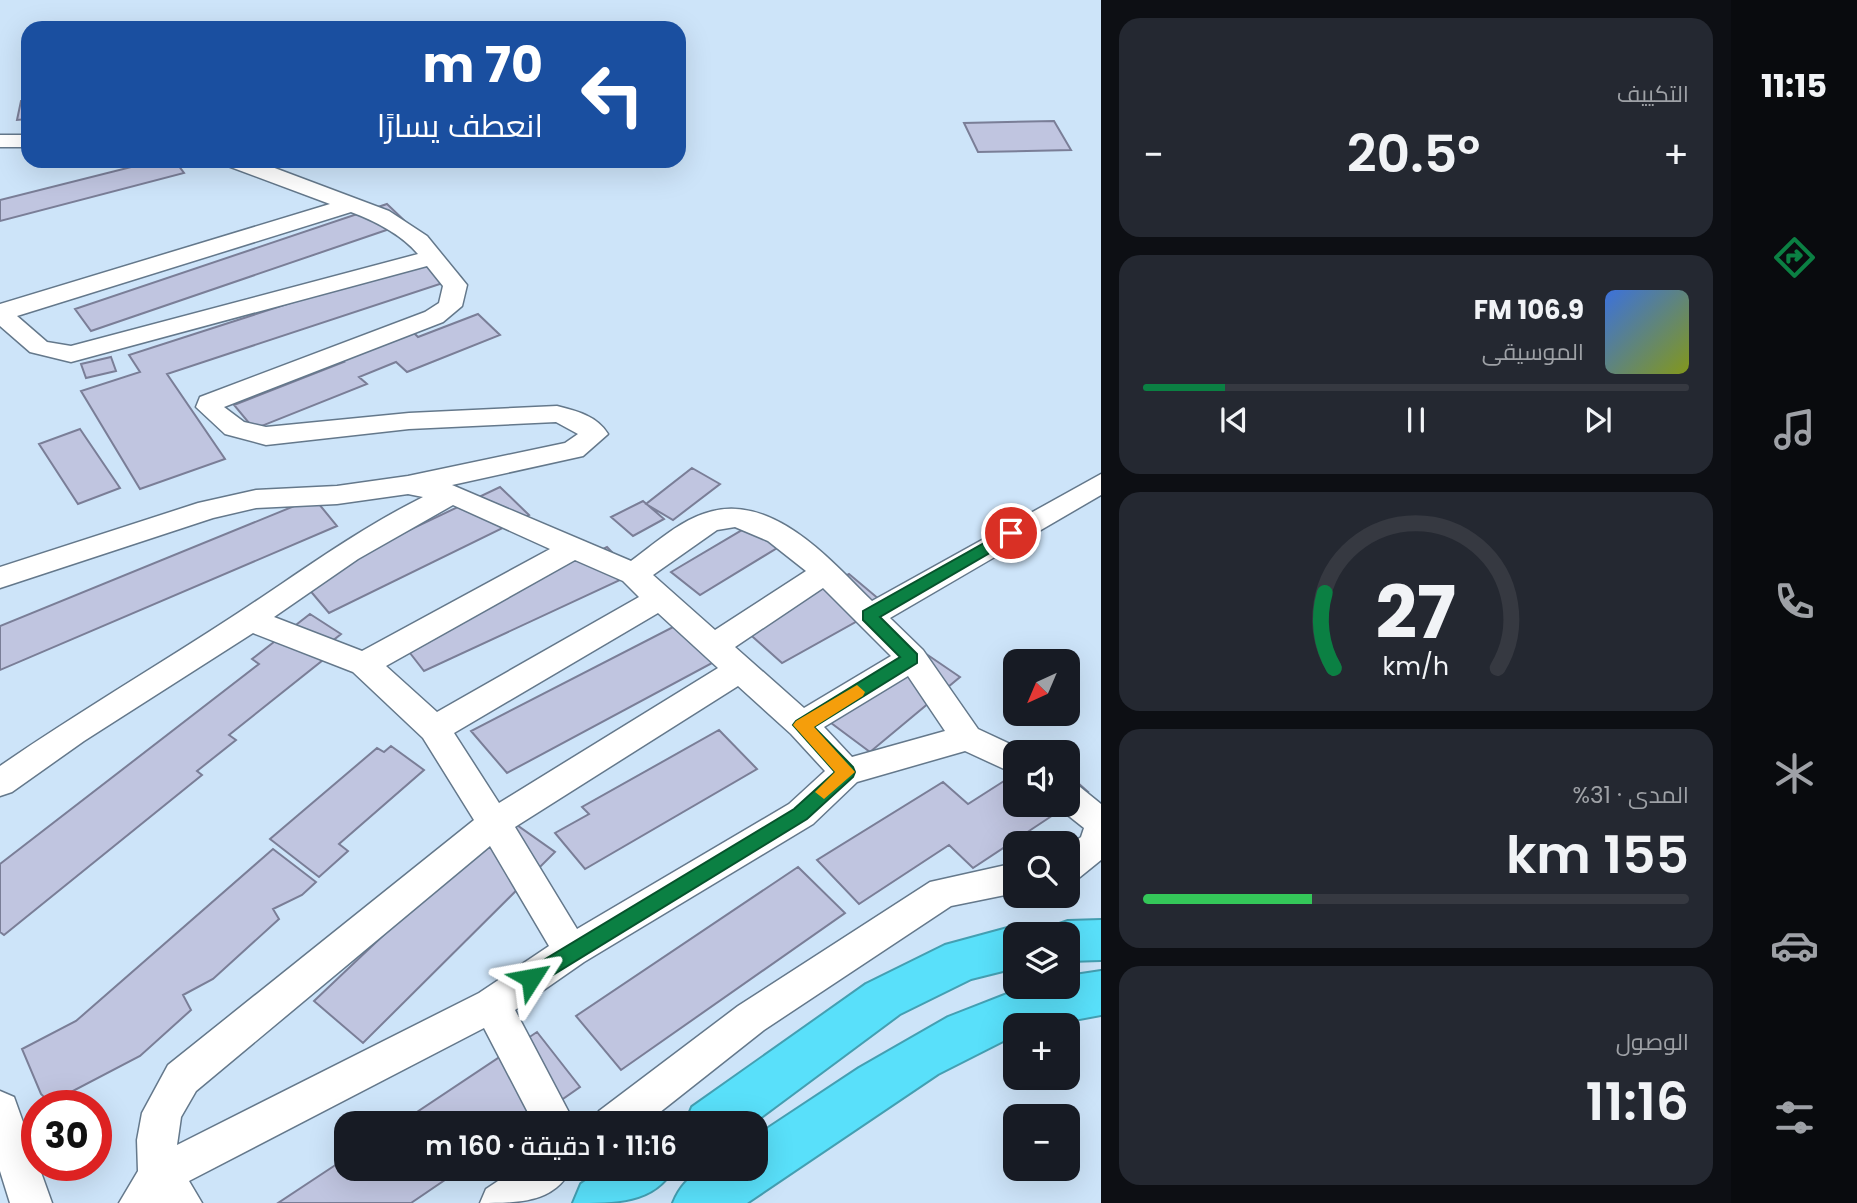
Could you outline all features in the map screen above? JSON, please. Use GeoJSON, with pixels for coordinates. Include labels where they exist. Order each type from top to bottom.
{"type":"FeatureCollection","features":[{"type":"Feature","properties":{"kind":"highway"},"geometry":{"type":"LineString","coordinates":[[1080,941],[1101,940]]}},
{"type":"Feature","properties":{"kind":"highway"},"geometry":{"type":"LineString","coordinates":[[728,1111],[883,999],[962,960],[1003,950]]}},
{"type":"Feature","properties":{"kind":"highway"},"geometry":{"type":"LineString","coordinates":[[768,1159],[905,1068],[1008,1013],[1079,994],[1101,993]]}},
{"type":"Feature","properties":{"kind":"highway"},"geometry":{"type":"LineString","coordinates":[[600,1203],[630,1181]]}},
{"type":"Feature","properties":{"kind":"highway"},"geometry":{"type":"LineString","coordinates":[[700,1203],[734,1181]]}},
{"type":"Feature","properties":{"kind":"street"},"geometry":{"type":"LineString","coordinates":[[0,141],[21,141]]}},
{"type":"Feature","properties":{"kind":"street"},"geometry":{"type":"LineString","coordinates":[[0,578],[208,510],[256,499],[337,495],[408,485],[573,450],[594,434],[579,421],[558,414],[409,421],[266,436],[245,435],[228,427],[209,407],[209,403],[434,317],[450,306],[455,285],[435,257],[400,228],[355,204],[255,168]]}},
{"type":"Feature","properties":{"kind":"street"},"geometry":{"type":"LineString","coordinates":[[355,204],[0,312],[35,348],[50,354],[71,354],[435,257]]}},
{"type":"Feature","properties":{"kind":"street"},"geometry":{"type":"LineString","coordinates":[[869,615],[1101,483]]}},
{"type":"Feature","properties":{"kind":"street"},"geometry":{"type":"LineString","coordinates":[[408,485],[452,494],[633,575],[802,725],[846,772]]}},
{"type":"Feature","properties":{"kind":"street"},"geometry":{"type":"LineString","coordinates":[[0,783],[73,732],[250,620],[323,565],[384,527],[452,494]]}},
{"type":"Feature","properties":{"kind":"street"},"geometry":{"type":"LineString","coordinates":[[633,575],[713,520],[742,518],[774,530],[869,615],[912,658],[967,737],[1003,755]]}},
{"type":"Feature","properties":{"kind":"street"},"geometry":{"type":"LineString","coordinates":[[364,664],[574,548]]}},
{"type":"Feature","properties":{"kind":"street"},"geometry":{"type":"LineString","coordinates":[[713,646],[823,574]]}},
{"type":"Feature","properties":{"kind":"street"},"geometry":{"type":"LineString","coordinates":[[434,730],[659,599]]}},
{"type":"Feature","properties":{"kind":"street"},"geometry":{"type":"LineString","coordinates":[[250,620],[364,664],[434,730],[571,951]]}},
{"type":"Feature","properties":{"kind":"street"},"geometry":{"type":"LineString","coordinates":[[802,725],[912,658]]}},
{"type":"Feature","properties":{"kind":"street"},"geometry":{"type":"LineString","coordinates":[[739,670],[494,823],[182,1078],[162,1113],[157,1140],[160,1194],[492,1005],[571,951],[801,814],[846,772],[967,737]]}},
{"type":"Feature","properties":{"kind":"street"},"geometry":{"type":"LineString","coordinates":[[1080,807],[1101,825],[1095,845],[1080,857]]}},
{"type":"Feature","properties":{"kind":"street"},"geometry":{"type":"LineString","coordinates":[[630,1111],[751,1017],[942,893],[1003,880]]}},
{"type":"Feature","properties":{"kind":"street"},"geometry":{"type":"LineString","coordinates":[[492,1005],[548,1111]]}},
{"type":"Feature","properties":{"kind":"street"},"geometry":{"type":"LineString","coordinates":[[0,1110],[31,1203]]}},
{"type":"Feature","properties":{"kind":"street"},"geometry":{"type":"LineString","coordinates":[[501,1203],[533,1181]]}},
{"type":"Feature","properties":{"kind":"building"},"geometry":{"type":"Polygon","coordinates":[[[21,101],[21,120],[17,120],[21,101]]]}},
{"type":"Feature","properties":{"kind":"building"},"geometry":{"type":"Polygon","coordinates":[[[1054,121],[1071,150],[978,152],[964,123],[1054,121]]]}},
{"type":"Feature","properties":{"kind":"building"},"geometry":{"type":"Polygon","coordinates":[[[127,168],[180,168],[184,173],[0,221],[0,200],[127,168]]]}},
{"type":"Feature","properties":{"kind":"building"},"geometry":{"type":"Polygon","coordinates":[[[387,204],[407,223],[91,331],[75,309],[387,204]]]}},
{"type":"Feature","properties":{"kind":"building"},"geometry":{"type":"Polygon","coordinates":[[[440,255],[461,277],[167,374],[225,459],[140,489],[81,391],[140,372],[129,355],[440,255]]]}},
{"type":"Feature","properties":{"kind":"building"},"geometry":{"type":"Polygon","coordinates":[[[478,314],[500,335],[407,372],[396,362],[359,377],[367,384],[254,429],[234,405],[344,362],[337,355],[409,328],[418,337],[478,314]]]}},
{"type":"Feature","properties":{"kind":"building"},"geometry":{"type":"Polygon","coordinates":[[[111,357],[116,371],[86,378],[81,364],[111,357]]]}},
{"type":"Feature","properties":{"kind":"building"},"geometry":{"type":"Polygon","coordinates":[[[80,429],[120,488],[78,504],[39,444],[80,429]]]}},
{"type":"Feature","properties":{"kind":"building"},"geometry":{"type":"Polygon","coordinates":[[[692,468],[720,484],[673,520],[646,504],[692,468]]]}},
{"type":"Feature","properties":{"kind":"building"},"geometry":{"type":"Polygon","coordinates":[[[500,487],[529,515],[329,613],[302,581],[500,487]]]}},
{"type":"Feature","properties":{"kind":"building"},"geometry":{"type":"Polygon","coordinates":[[[314,498],[337,526],[0,670],[0,626],[314,498]]]}},
{"type":"Feature","properties":{"kind":"building"},"geometry":{"type":"Polygon","coordinates":[[[643,501],[664,519],[633,536],[611,517],[643,501]]]}},
{"type":"Feature","properties":{"kind":"building"},"geometry":{"type":"Polygon","coordinates":[[[764,517],[792,539],[700,595],[671,572],[764,517]]]}},
{"type":"Feature","properties":{"kind":"building"},"geometry":{"type":"Polygon","coordinates":[[[607,547],[633,574],[424,671],[396,635],[586,549],[591,555],[607,547]]]}},
{"type":"Feature","properties":{"kind":"building"},"geometry":{"type":"Polygon","coordinates":[[[849,574],[886,605],[782,663],[745,630],[849,574]]]}},
{"type":"Feature","properties":{"kind":"building"},"geometry":{"type":"Polygon","coordinates":[[[310,614],[341,634],[325,647],[333,652],[229,735],[236,740],[197,771],[202,775],[4,935],[0,932],[0,864],[259,664],[252,659],[310,614]]]}},
{"type":"Feature","properties":{"kind":"building"},"geometry":{"type":"Polygon","coordinates":[[[677,625],[714,662],[507,773],[471,731],[677,625]]]}},
{"type":"Feature","properties":{"kind":"building"},"geometry":{"type":"Polygon","coordinates":[[[913,645],[960,677],[870,752],[823,717],[913,645]]]}},
{"type":"Feature","properties":{"kind":"building"},"geometry":{"type":"Polygon","coordinates":[[[719,730],[757,769],[585,869],[555,833],[589,814],[582,807],[719,730]]]}},
{"type":"Feature","properties":{"kind":"building"},"geometry":{"type":"Polygon","coordinates":[[[391,746],[424,770],[339,844],[348,851],[319,877],[270,839],[377,748],[384,752],[391,746]]]}},
{"type":"Feature","properties":{"kind":"building"},"geometry":{"type":"Polygon","coordinates":[[[943,782],[968,804],[1003,782],[1003,817],[1050,817],[1029,831],[1003,831],[1003,848],[973,868],[949,845],[859,904],[817,860],[943,782]]]}},
{"type":"Feature","properties":{"kind":"building"},"geometry":{"type":"Polygon","coordinates":[[[1080,785],[1088,792],[1080,797],[1080,785]]]}},
{"type":"Feature","properties":{"kind":"building"},"geometry":{"type":"Polygon","coordinates":[[[507,818],[555,852],[363,1043],[314,1001],[507,818]]]}},
{"type":"Feature","properties":{"kind":"building"},"geometry":{"type":"Polygon","coordinates":[[[273,849],[316,882],[302,895],[273,909],[279,919],[213,979],[183,995],[191,1010],[140,1056],[75,1090],[39,1090],[22,1049],[76,1021],[273,849]]]}},
{"type":"Feature","properties":{"kind":"building"},"geometry":{"type":"Polygon","coordinates":[[[798,867],[845,913],[621,1070],[576,1016],[798,867]]]}},
{"type":"Feature","properties":{"kind":"building"},"geometry":{"type":"Polygon","coordinates":[[[537,1032],[580,1087],[546,1111],[418,1111],[537,1032]]]}},
{"type":"Feature","properties":{"kind":"building"},"geometry":{"type":"Polygon","coordinates":[[[334,1166],[334,1181],[443,1181],[411,1203],[278,1203],[334,1166]]]}},
{"type":"Feature","properties":{"kind":"slow traffic"},"geometry":{"type":"LineString","coordinates":[[824,792],[846,772],[802,725],[857,692]]}},
{"type":"Feature","properties":{"kind":"route"},"geometry":{"type":"LineString","coordinates":[[531,978],[571,951],[801,814],[846,772],[802,725],[912,658],[869,615],[1011,533]]}}]}
